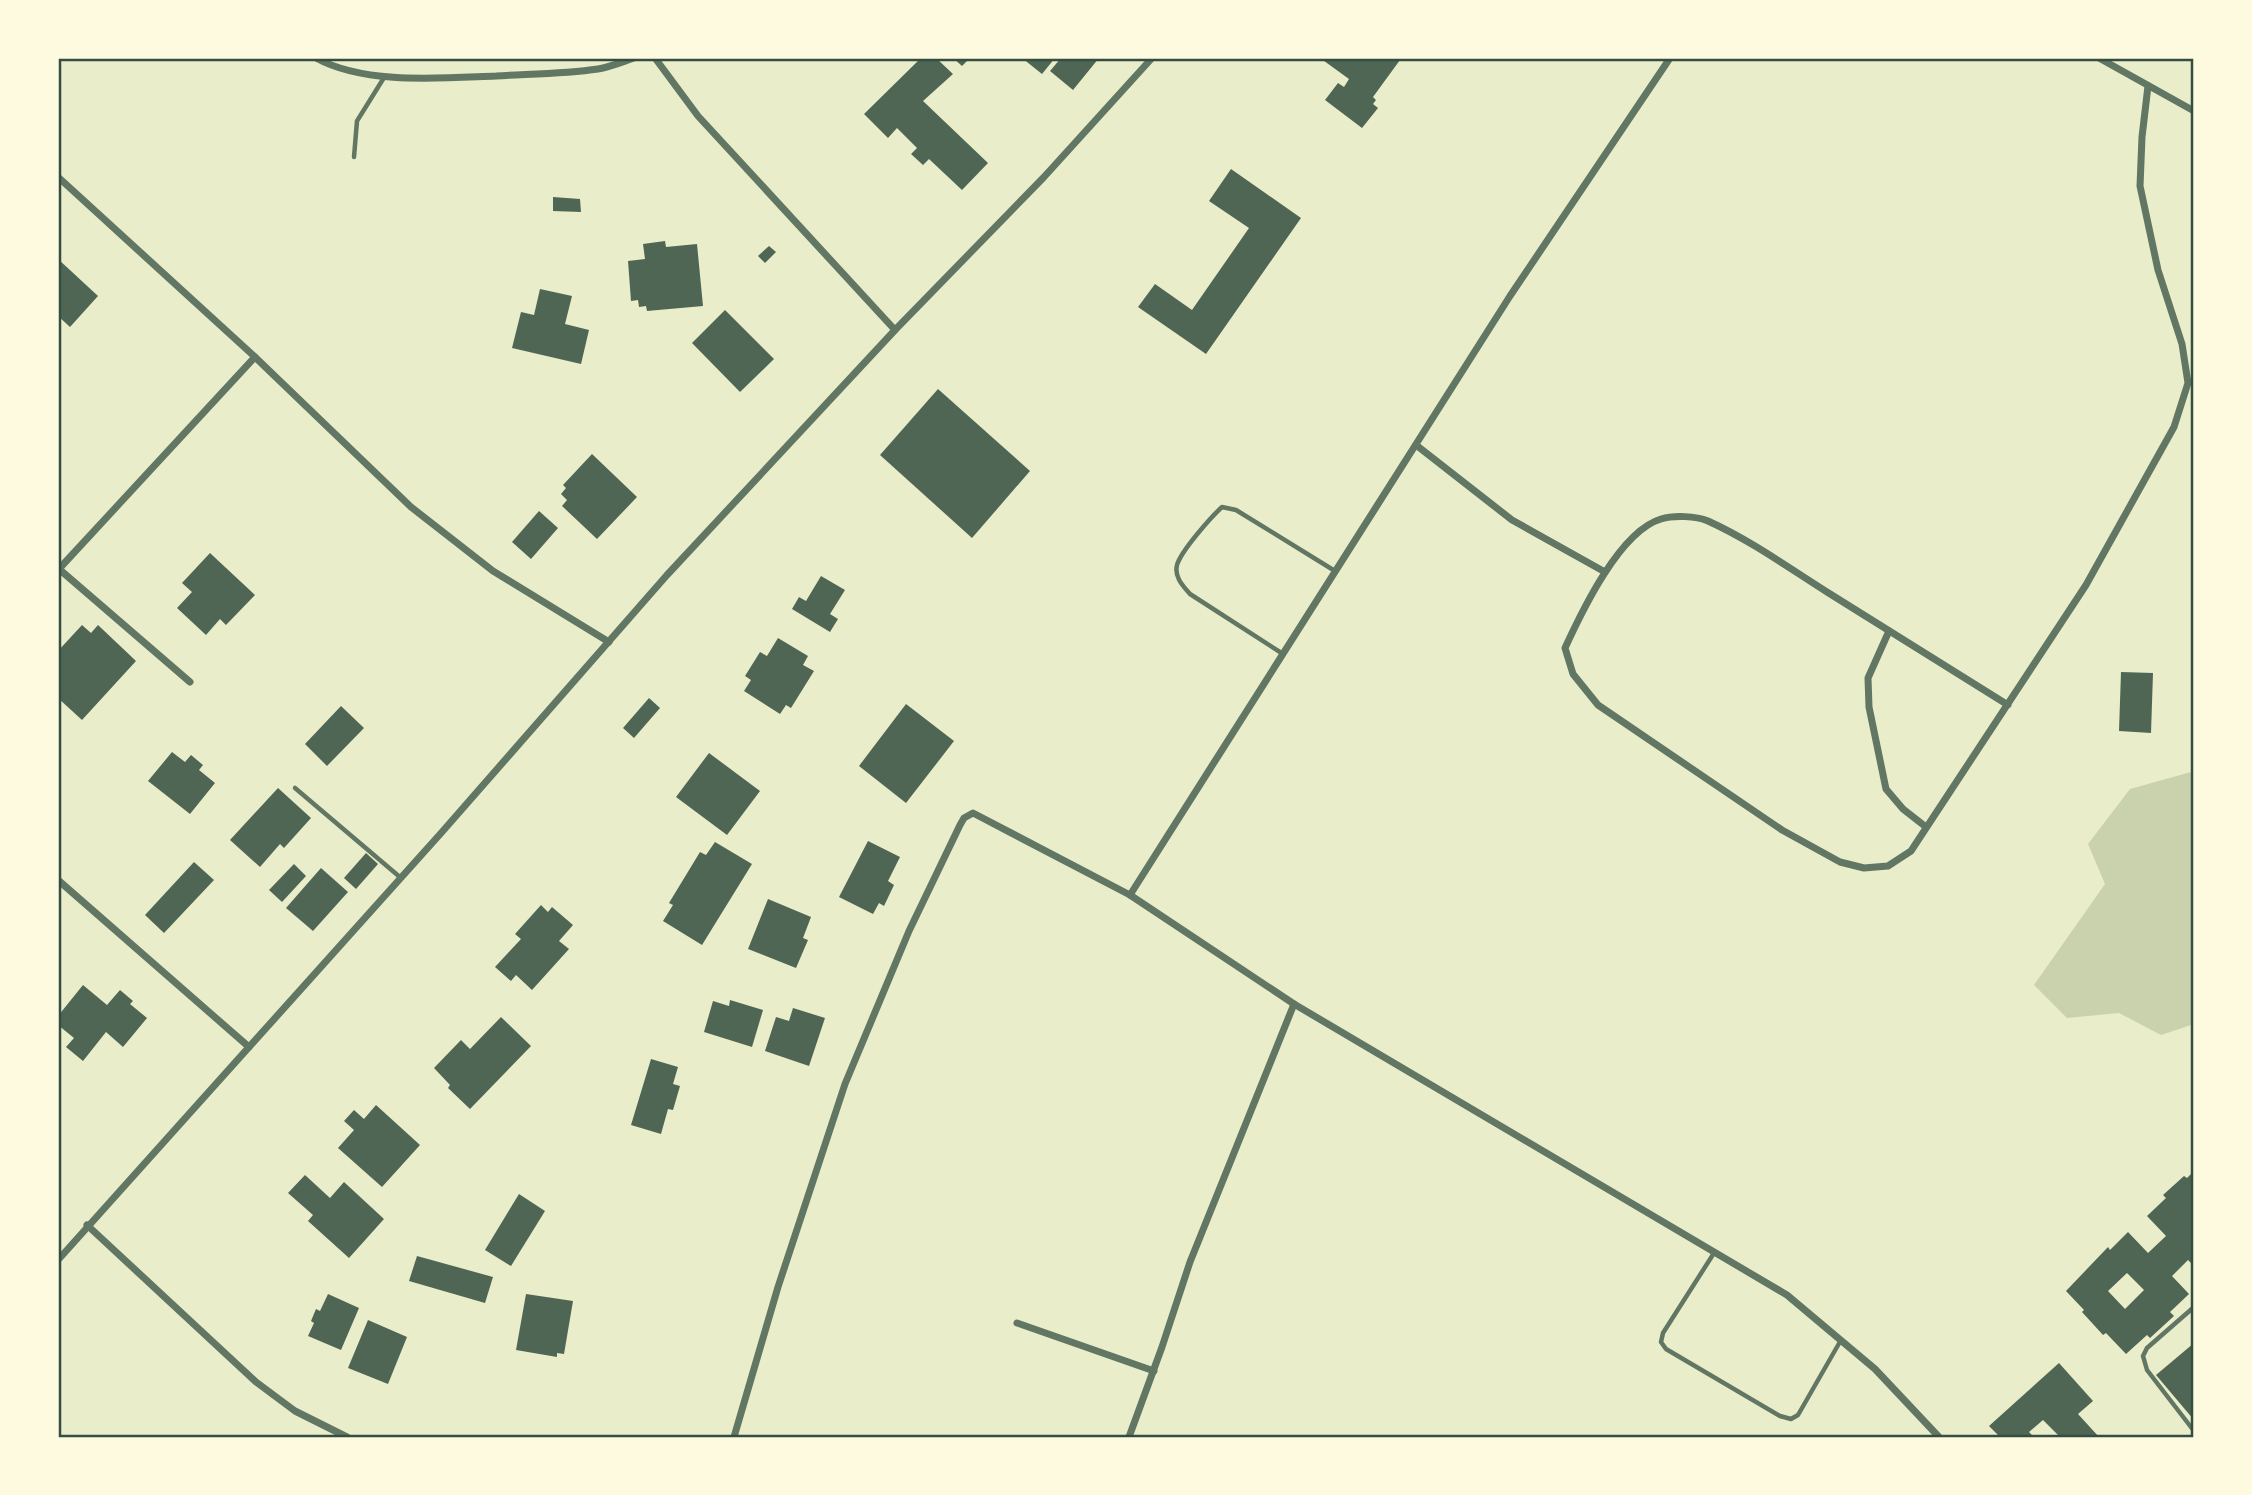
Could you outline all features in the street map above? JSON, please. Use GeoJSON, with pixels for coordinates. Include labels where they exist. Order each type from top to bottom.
{"type":"FeatureCollection","features":[{"type":"Feature","properties":{"kind":"street"},"geometry":{"type":"LineString","coordinates":[[316,58],[352,70],[386,75],[453,77],[599,69],[634,58]]}},
{"type":"Feature","properties":{"kind":"street"},"geometry":{"type":"LineString","coordinates":[[655,58],[698,116],[895,330]]}},
{"type":"Feature","properties":{"kind":"street"},"geometry":{"type":"LineString","coordinates":[[58,1260],[401,878],[676,565],[895,330],[1044,177],[1152,58]]}},
{"type":"Feature","properties":{"kind":"street"},"geometry":{"type":"LineString","coordinates":[[1130,895],[1510,296],[1670,58]]}},
{"type":"Feature","properties":{"kind":"street"},"geometry":{"type":"LineString","coordinates":[[2099,58],[2194,111]]}},
{"type":"Feature","properties":{"kind":"street"},"geometry":{"type":"LineString","coordinates":[[2008,705],[1783,564],[1706,520],[1678,516],[1661,518],[1644,526],[1605,572],[1581,612],[1565,648],[1573,674],[1598,705],[1782,830],[1840,862],[1864,868],[1888,866],[1911,851],[2008,705],[2086,585],[2174,427],[2189,383],[2182,344],[2158,270],[2140,186],[2148,86]]}},
{"type":"Feature","properties":{"kind":"street"},"geometry":{"type":"LineString","coordinates":[[58,177],[255,357],[411,507],[502,577],[609,642]]}},
{"type":"Feature","properties":{"kind":"street"},"geometry":{"type":"LineString","coordinates":[[190,682],[58,569],[255,357]]}},
{"type":"Feature","properties":{"kind":"street"},"geometry":{"type":"LineString","coordinates":[[1416,445],[1512,520],[1605,572]]}},
{"type":"Feature","properties":{"kind":"street"},"geometry":{"type":"LineString","coordinates":[[1889,631],[1868,678],[1869,707],[1886,789],[1903,809],[1926,827]]}},
{"type":"Feature","properties":{"kind":"street"},"geometry":{"type":"LineString","coordinates":[[734,1437],[778,1287],[845,1084],[915,919],[960,825],[964,818],[973,813],[1130,895],[1294,1004],[1787,1295],[1875,1369],[1939,1437]]}},
{"type":"Feature","properties":{"kind":"street"},"geometry":{"type":"LineString","coordinates":[[58,880],[249,1047]]}},
{"type":"Feature","properties":{"kind":"street"},"geometry":{"type":"LineString","coordinates":[[1129,1437],[1190,1262],[1294,1004]]}},
{"type":"Feature","properties":{"kind":"street"},"geometry":{"type":"LineString","coordinates":[[87,1226],[256,1382],[295,1411],[347,1437]]}},
{"type":"Feature","properties":{"kind":"street"},"geometry":{"type":"LineString","coordinates":[[1017,1324],[1154,1371]]}},
{"type":"Feature","properties":{"kind":"lane"},"geometry":{"type":"LineString","coordinates":[[354,158],[357,121],[386,75]]}},
{"type":"Feature","properties":{"kind":"lane"},"geometry":{"type":"LineString","coordinates":[[1283,654],[1190,594],[1179,581],[1177,565],[1206,520],[1222,507],[1236,510],[1336,571]]}},
{"type":"Feature","properties":{"kind":"lane"},"geometry":{"type":"LineString","coordinates":[[295,788],[401,878]]}},
{"type":"Feature","properties":{"kind":"lane"},"geometry":{"type":"LineString","coordinates":[[1715,1252],[1662,1333],[1661,1342],[1666,1349],[1780,1416],[1791,1419],[1798,1415],[1841,1340]]}},
{"type":"Feature","properties":{"kind":"lane"},"geometry":{"type":"LineString","coordinates":[[2194,1307],[2147,1348],[2143,1356],[2147,1370],[2194,1431]]}},
{"type":"Feature","properties":{"kind":"green space"},"geometry":{"type":"Polygon","coordinates":[[[2191,772],[2194,777],[2194,1024],[2161,1035],[2119,1013],[2067,1018],[2034,985],[2105,884],[2088,844],[2130,789],[2191,772]]]}},
{"type":"Feature","properties":{"kind":"building"},"geometry":{"type":"Polygon","coordinates":[[[921,58],[936,58],[953,74],[923,101],[988,163],[962,190],[929,159],[923,165],[911,154],[917,148],[897,128],[888,138],[864,114],[921,58]]]}},
{"type":"Feature","properties":{"kind":"building"},"geometry":{"type":"Polygon","coordinates":[[[953,58],[970,58],[962,66],[953,58]]]}},
{"type":"Feature","properties":{"kind":"building"},"geometry":{"type":"Polygon","coordinates":[[[1022,58],[1055,58],[1042,74],[1022,58]]]}},
{"type":"Feature","properties":{"kind":"building"},"geometry":{"type":"Polygon","coordinates":[[[1061,58],[1099,58],[1073,90],[1050,71],[1061,58]]]}},
{"type":"Feature","properties":{"kind":"building"},"geometry":{"type":"Polygon","coordinates":[[[1320,58],[1400,60],[1373,97],[1376,100],[1373,104],[1378,108],[1362,128],[1325,100],[1338,83],[1344,87],[1349,79],[1320,58]]]}},
{"type":"Feature","properties":{"kind":"building"},"geometry":{"type":"Polygon","coordinates":[[[1231,169],[1301,218],[1206,354],[1138,307],[1155,284],[1192,310],[1249,228],[1209,201],[1231,169]]]}},
{"type":"Feature","properties":{"kind":"building"},"geometry":{"type":"Polygon","coordinates":[[[553,197],[580,199],[581,212],[553,211],[553,197]]]}},
{"type":"Feature","properties":{"kind":"building"},"geometry":{"type":"Polygon","coordinates":[[[60,225],[61,241],[58,241],[58,226],[60,225]]]}},
{"type":"Feature","properties":{"kind":"building"},"geometry":{"type":"Polygon","coordinates":[[[665,241],[666,247],[697,244],[703,306],[647,311],[646,306],[639,307],[638,300],[631,301],[628,261],[645,259],[643,244],[665,241]]]}},
{"type":"Feature","properties":{"kind":"building"},"geometry":{"type":"Polygon","coordinates":[[[769,246],[776,252],[765,263],[758,256],[769,246]]]}},
{"type":"Feature","properties":{"kind":"building"},"geometry":{"type":"Polygon","coordinates":[[[58,259],[98,296],[70,327],[58,316],[58,259]]]}},
{"type":"Feature","properties":{"kind":"building"},"geometry":{"type":"Polygon","coordinates":[[[540,289],[572,296],[565,324],[589,330],[581,364],[512,348],[521,312],[534,315],[540,289]]]}},
{"type":"Feature","properties":{"kind":"building"},"geometry":{"type":"Polygon","coordinates":[[[725,310],[774,359],[740,392],[692,343],[725,310]]]}},
{"type":"Feature","properties":{"kind":"building"},"geometry":{"type":"Polygon","coordinates":[[[938,389],[1030,471],[972,538],[880,455],[938,389]]]}},
{"type":"Feature","properties":{"kind":"building"},"geometry":{"type":"Polygon","coordinates":[[[592,454],[637,497],[597,539],[562,506],[567,500],[561,494],[566,488],[563,485],[592,454]]]}},
{"type":"Feature","properties":{"kind":"building"},"geometry":{"type":"Polygon","coordinates":[[[539,511],[558,528],[531,559],[512,542],[539,511]]]}},
{"type":"Feature","properties":{"kind":"building"},"geometry":{"type":"Polygon","coordinates":[[[210,553],[255,595],[226,625],[220,619],[206,635],[177,608],[192,592],[182,583],[210,553]]]}},
{"type":"Feature","properties":{"kind":"building"},"geometry":{"type":"Polygon","coordinates":[[[821,576],[845,590],[830,614],[838,619],[830,632],[792,609],[799,597],[806,601],[821,576]]]}},
{"type":"Feature","properties":{"kind":"building"},"geometry":{"type":"Polygon","coordinates":[[[82,625],[91,633],[98,625],[136,661],[82,720],[58,698],[58,651],[82,625]]]}},
{"type":"Feature","properties":{"kind":"building"},"geometry":{"type":"Polygon","coordinates":[[[778,638],[808,656],[803,665],[814,671],[791,708],[786,705],[780,714],[744,691],[751,680],[745,676],[760,652],[767,656],[778,638]]]}},
{"type":"Feature","properties":{"kind":"building"},"geometry":{"type":"Polygon","coordinates":[[[2121,672],[2153,673],[2151,733],[2119,731],[2121,672]]]}},
{"type":"Feature","properties":{"kind":"building"},"geometry":{"type":"Polygon","coordinates":[[[649,698],[660,708],[634,738],[623,728],[649,698]]]}},
{"type":"Feature","properties":{"kind":"building"},"geometry":{"type":"Polygon","coordinates":[[[906,704],[954,741],[906,803],[859,766],[906,704]]]}},
{"type":"Feature","properties":{"kind":"building"},"geometry":{"type":"Polygon","coordinates":[[[341,706],[364,728],[327,766],[305,744],[341,706]]]}},
{"type":"Feature","properties":{"kind":"building"},"geometry":{"type":"Polygon","coordinates":[[[172,752],[185,762],[191,755],[203,765],[199,770],[215,783],[190,814],[148,781],[172,752]]]}},
{"type":"Feature","properties":{"kind":"building"},"geometry":{"type":"Polygon","coordinates":[[[709,753],[760,791],[727,835],[676,797],[709,753]]]}},
{"type":"Feature","properties":{"kind":"building"},"geometry":{"type":"Polygon","coordinates":[[[278,788],[311,818],[284,848],[280,844],[260,867],[230,840],[278,788]]]}},
{"type":"Feature","properties":{"kind":"building"},"geometry":{"type":"Polygon","coordinates":[[[868,841],[900,857],[888,881],[894,885],[884,906],[879,903],[873,914],[839,897],[868,841]]]}},
{"type":"Feature","properties":{"kind":"building"},"geometry":{"type":"Polygon","coordinates":[[[715,842],[752,864],[702,945],[663,921],[673,905],[669,903],[700,852],[706,855],[715,842]]]}},
{"type":"Feature","properties":{"kind":"building"},"geometry":{"type":"Polygon","coordinates":[[[366,853],[378,864],[356,889],[344,878],[366,853]]]}},
{"type":"Feature","properties":{"kind":"building"},"geometry":{"type":"Polygon","coordinates":[[[194,862],[214,880],[164,933],[145,915],[194,862]]]}},
{"type":"Feature","properties":{"kind":"building"},"geometry":{"type":"Polygon","coordinates":[[[294,864],[306,876],[282,902],[269,890],[294,864]]]}},
{"type":"Feature","properties":{"kind":"building"},"geometry":{"type":"Polygon","coordinates":[[[321,868],[348,892],[313,931],[286,908],[321,868]]]}},
{"type":"Feature","properties":{"kind":"building"},"geometry":{"type":"Polygon","coordinates":[[[768,899],[811,917],[803,938],[808,940],[796,968],[748,949],[768,899]]]}},
{"type":"Feature","properties":{"kind":"building"},"geometry":{"type":"Polygon","coordinates":[[[541,905],[548,912],[552,907],[573,925],[559,941],[569,949],[532,990],[516,975],[511,981],[495,967],[521,939],[515,934],[541,905]]]}},
{"type":"Feature","properties":{"kind":"building"},"geometry":{"type":"Polygon","coordinates":[[[83,985],[107,1005],[120,990],[133,1001],[130,1004],[147,1018],[123,1047],[106,1032],[83,1061],[66,1047],[74,1038],[58,1025],[58,1016],[83,985]]]}},
{"type":"Feature","properties":{"kind":"building"},"geometry":{"type":"Polygon","coordinates":[[[730,1000],[763,1010],[752,1047],[704,1032],[713,1001],[729,1006],[730,1000]]]}},
{"type":"Feature","properties":{"kind":"building"},"geometry":{"type":"Polygon","coordinates":[[[793,1008],[825,1018],[809,1066],[765,1051],[776,1017],[789,1021],[793,1008]]]}},
{"type":"Feature","properties":{"kind":"building"},"geometry":{"type":"Polygon","coordinates":[[[501,1017],[531,1046],[470,1109],[448,1088],[450,1085],[434,1068],[461,1040],[470,1049],[501,1017]]]}},
{"type":"Feature","properties":{"kind":"building"},"geometry":{"type":"Polygon","coordinates":[[[651,1059],[678,1067],[673,1084],[680,1086],[673,1110],[668,1109],[661,1134],[631,1125],[651,1059]]]}},
{"type":"Feature","properties":{"kind":"building"},"geometry":{"type":"Polygon","coordinates":[[[376,1105],[420,1145],[382,1187],[338,1148],[354,1130],[344,1121],[354,1110],[364,1119],[376,1105]]]}},
{"type":"Feature","properties":{"kind":"building"},"geometry":{"type":"Polygon","coordinates":[[[2194,1171],[2194,1266],[2188,1260],[2172,1276],[2189,1294],[2170,1312],[2174,1316],[2150,1338],[2147,1335],[2126,1354],[2106,1333],[2103,1335],[2066,1291],[2108,1247],[2110,1250],[2128,1232],[2148,1253],[2166,1236],[2147,1216],[2166,1198],[2163,1195],[2184,1176],[2187,1178],[2194,1171]],[[2127,1273],[2108,1291],[2125,1309],[2144,1290],[2127,1273]]]}},
{"type":"Feature","properties":{"kind":"building"},"geometry":{"type":"Polygon","coordinates":[[[305,1175],[330,1198],[344,1182],[384,1219],[349,1258],[308,1221],[313,1215],[288,1193],[305,1175]]]}},
{"type":"Feature","properties":{"kind":"building"},"geometry":{"type":"Polygon","coordinates":[[[519,1194],[545,1211],[511,1266],[485,1250],[519,1194]]]}},
{"type":"Feature","properties":{"kind":"building"},"geometry":{"type":"Polygon","coordinates":[[[417,1256],[493,1277],[485,1303],[409,1281],[417,1256]]]}},
{"type":"Feature","properties":{"kind":"building"},"geometry":{"type":"Polygon","coordinates":[[[328,1294],[359,1308],[341,1350],[308,1336],[316,1309],[320,1311],[328,1294]]]}},
{"type":"Feature","properties":{"kind":"building"},"geometry":{"type":"Polygon","coordinates":[[[526,1294],[573,1301],[564,1354],[557,1353],[557,1357],[516,1350],[526,1294]]]}},
{"type":"Feature","properties":{"kind":"building"},"geometry":{"type":"Polygon","coordinates":[[[368,1320],[407,1337],[388,1384],[348,1368],[368,1320]]]}},
{"type":"Feature","properties":{"kind":"building"},"geometry":{"type":"Polygon","coordinates":[[[2194,1343],[2194,1420],[2156,1375],[2194,1343]]]}},
{"type":"Feature","properties":{"kind":"building"},"geometry":{"type":"Polygon","coordinates":[[[2059,1363],[2093,1401],[2078,1414],[2099,1437],[2060,1437],[2043,1420],[2029,1432],[2034,1437],[2000,1437],[1989,1426],[2059,1363]]]}}]}
